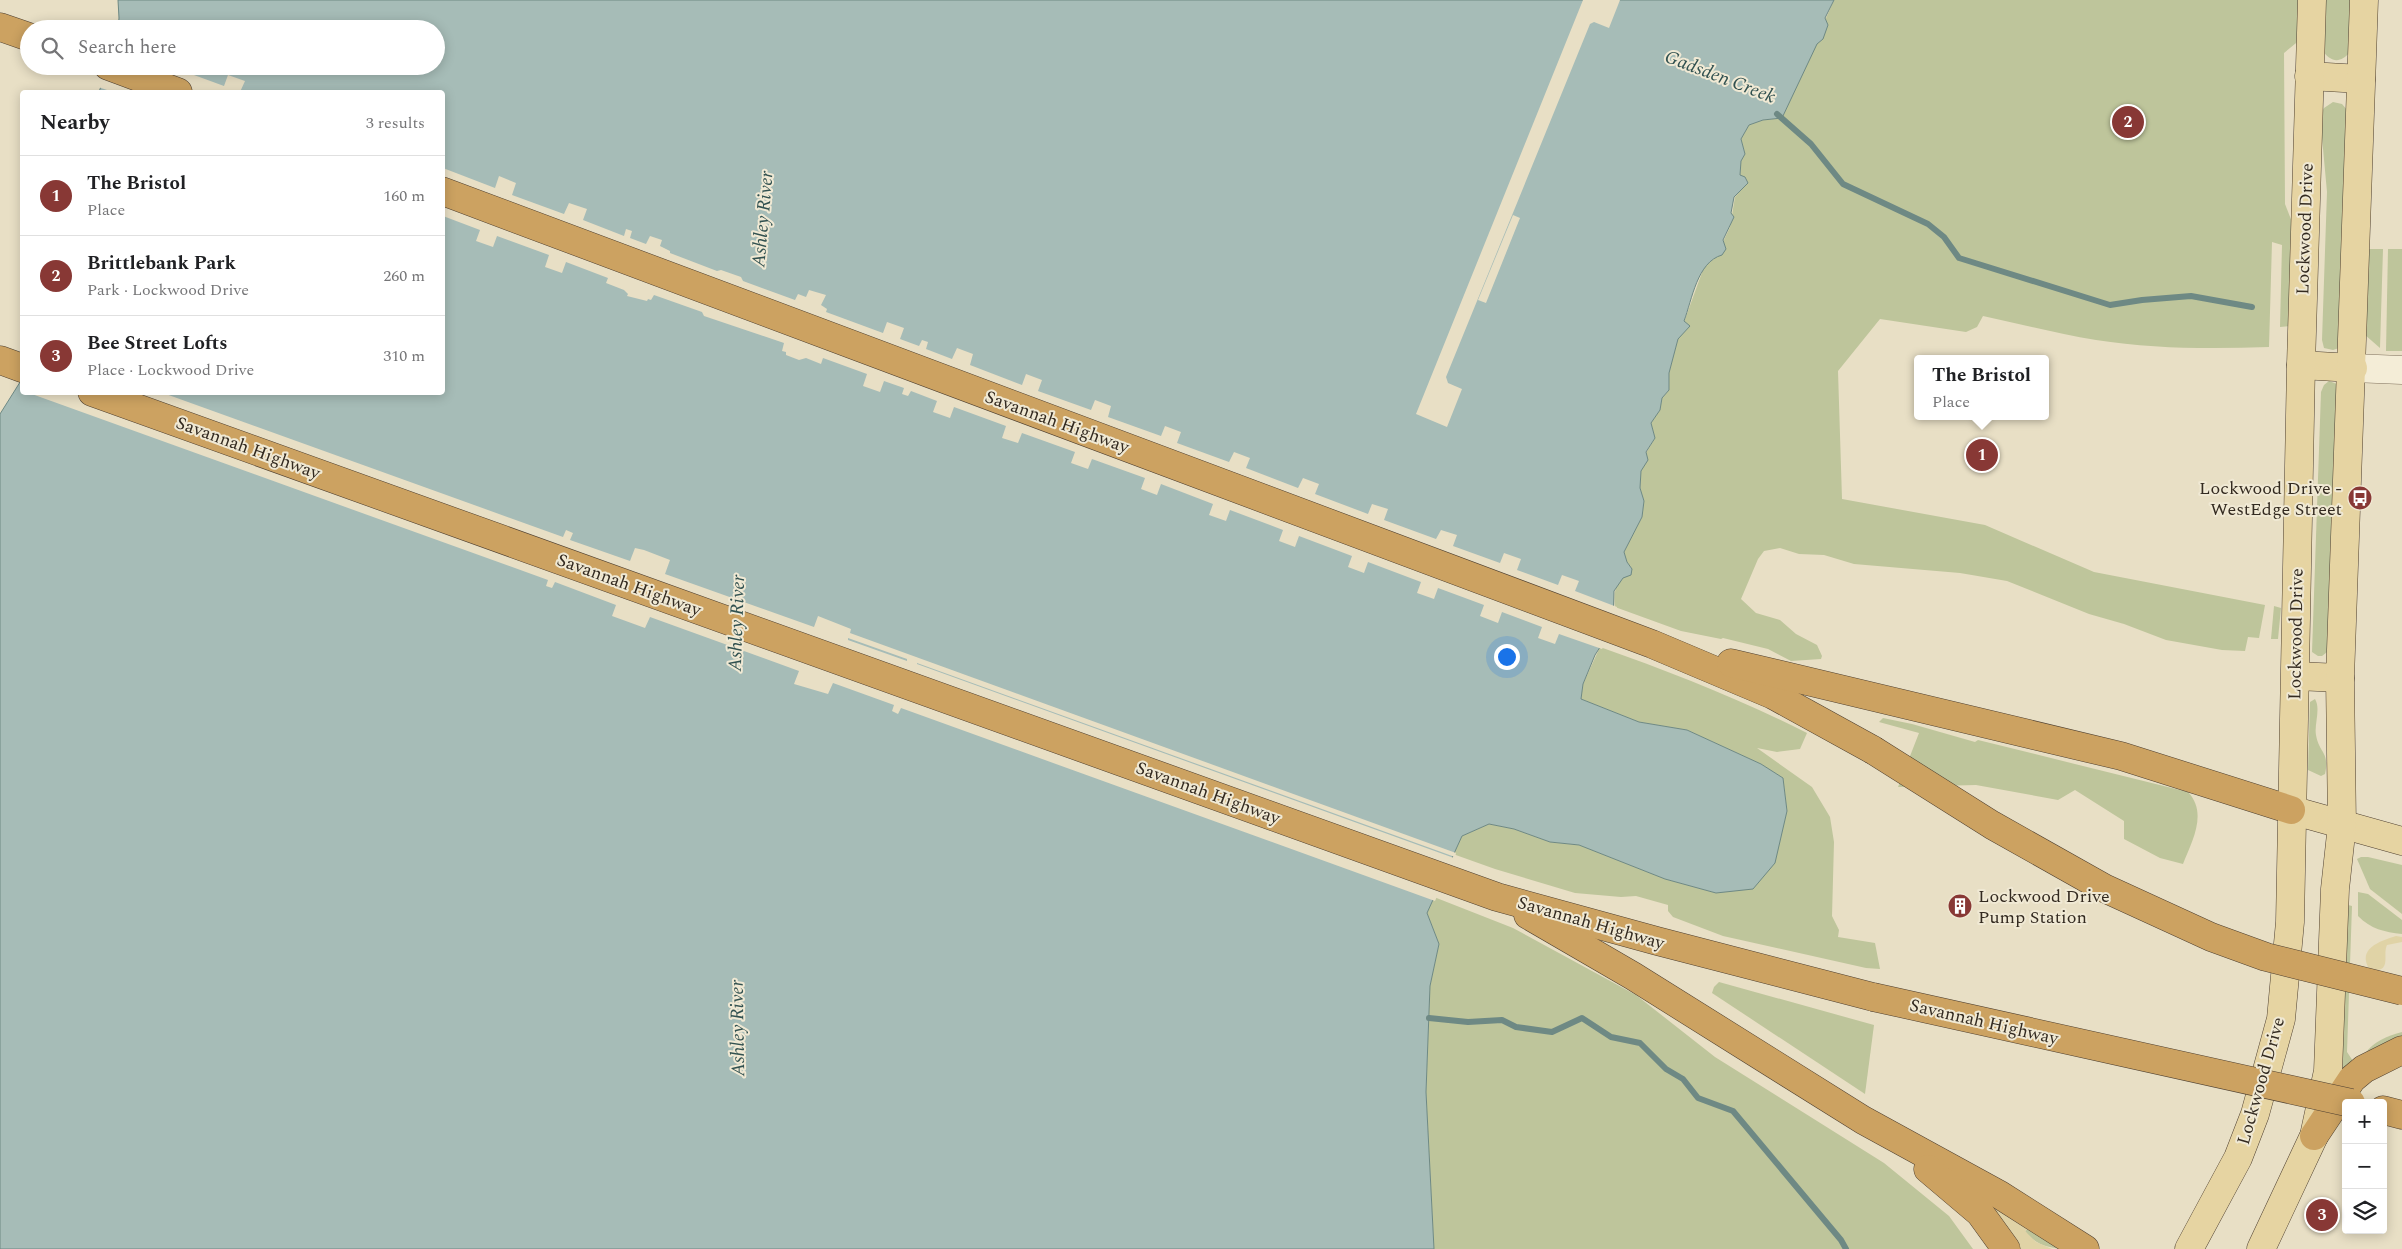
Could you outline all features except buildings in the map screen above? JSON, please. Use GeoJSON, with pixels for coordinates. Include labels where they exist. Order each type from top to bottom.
{"type":"FeatureCollection","features":[{"type":"Feature","properties":{"kind":"highway"},"geometry":{"type":"LineString","coordinates":[[0,27],[20,34]]}},
{"type":"Feature","properties":{"kind":"highway"},"geometry":{"type":"LineString","coordinates":[[132,75],[173,90]]}},
{"type":"Feature","properties":{"kind":"highway","name":"Savannah Highway"},"geometry":{"type":"LineString","coordinates":[[445,192],[1652,644],[1773,695],[1873,750],[1992,824],[2104,888],[2211,937],[2266,958],[2402,991]]}},
{"type":"Feature","properties":{"kind":"highway"},"geometry":{"type":"LineString","coordinates":[[0,360],[20,367]]}},
{"type":"Feature","properties":{"kind":"highway","name":"Savannah Highway"},"geometry":{"type":"LineString","coordinates":[[100,395],[1488,894],[1657,941],[1873,997],[2342,1101]]}},
{"type":"Feature","properties":{"kind":"highway"},"geometry":{"type":"LineString","coordinates":[[1652,644],[2121,756],[2291,810]]}},
{"type":"Feature","properties":{"kind":"highway"},"geometry":{"type":"LineString","coordinates":[[1488,894],[1641,981],[1863,1120],[2000,1195],[2085,1249]]}},
{"type":"Feature","properties":{"kind":"highway"},"geometry":{"type":"LineString","coordinates":[[2314,1136],[2352,1079],[2364,1069],[2402,1050]]}},
{"type":"Feature","properties":{"kind":"highway"},"geometry":{"type":"LineString","coordinates":[[2387,1111],[2402,1115]]}},
{"type":"Feature","properties":{"kind":"highway"},"geometry":{"type":"LineString","coordinates":[[1863,1120],[1958,1193],[1980,1213],[2006,1249]]}},
{"type":"Feature","properties":{"kind":"main road","name":"Lockwood Drive"},"geometry":{"type":"LineString","coordinates":[[2189,1249],[2238,1158],[2255,1114],[2281,1019],[2290,922],[2301,365],[2312,0]]}},
{"type":"Feature","properties":{"kind":"main road"},"geometry":{"type":"LineString","coordinates":[[2261,1249],[2314,1136],[2328,1071],[2335,889],[2342,825],[2340,678],[2353,368],[2364,0]]}},
{"type":"Feature","properties":{"kind":"main road"},"geometry":{"type":"LineString","coordinates":[[2310,76],[2361,79]]}},
{"type":"Feature","properties":{"kind":"main road"},"geometry":{"type":"LineString","coordinates":[[2301,365],[2353,368]]}},
{"type":"Feature","properties":{"kind":"main road"},"geometry":{"type":"LineString","coordinates":[[2296,676],[2340,678]]}},
{"type":"Feature","properties":{"kind":"main road"},"geometry":{"type":"LineString","coordinates":[[2291,810],[2402,841]]}},
{"type":"Feature","properties":{"kind":"street"},"geometry":{"type":"LineString","coordinates":[[2353,368],[2402,370]]}},
{"type":"Feature","properties":{"kind":"green space"},"geometry":{"type":"Polygon","coordinates":[[[1834,0],[2302,0],[2301,39],[2284,53],[2285,204],[2292,222],[2290,326],[2280,327],[2282,245],[2272,242],[2269,347],[2182,348],[2117,343],[2068,335],[1983,316],[1977,327],[1966,332],[1880,319],[1838,371],[1842,499],[1985,525],[2094,572],[2265,605],[2259,638],[2248,637],[2245,651],[2222,650],[2166,640],[2124,624],[2089,614],[2007,581],[1960,573],[1854,564],[1824,555],[1799,554],[1780,548],[1764,551],[1758,559],[1741,599],[1756,613],[1780,620],[1796,634],[1817,645],[1822,656],[1821,659],[1791,661],[1768,649],[1723,638],[1681,631],[1615,607],[1617,585],[1632,569],[1627,562],[1624,552],[1642,517],[1644,501],[1640,488],[1641,471],[1646,453],[1655,438],[1651,423],[1660,410],[1662,398],[1669,390],[1669,373],[1678,338],[1690,326],[1684,322],[1704,267],[1716,257],[1730,227],[1735,197],[1747,183],[1740,176],[1741,161],[1745,154],[1741,139],[1749,125],[1763,120],[1782,118],[1834,0]]]}},
{"type":"Feature","properties":{"kind":"green space"},"geometry":{"type":"Polygon","coordinates":[[[2323,0],[2354,0],[2350,52],[2340,60],[2329,58],[2323,51],[2323,0]]]}},
{"type":"Feature","properties":{"kind":"green space"},"geometry":{"type":"Polygon","coordinates":[[[2333,102],[2342,104],[2348,111],[2339,348],[2333,350],[2324,348],[2322,340],[2327,192],[2320,116],[2324,108],[2333,102]]]}},
{"type":"Feature","properties":{"kind":"green space"},"geometry":{"type":"Polygon","coordinates":[[[2369,249],[2383,249],[2380,348],[2364,334],[2369,249]]]}},
{"type":"Feature","properties":{"kind":"green space"},"geometry":{"type":"Polygon","coordinates":[[[2388,249],[2402,249],[2402,351],[2386,351],[2388,249]]]}},
{"type":"Feature","properties":{"kind":"green space"},"geometry":{"type":"Polygon","coordinates":[[[2329,381],[2337,384],[2331,649],[2322,656],[2318,656],[2312,652],[2321,392],[2324,385],[2329,381]]]}},
{"type":"Feature","properties":{"kind":"green space"},"geometry":{"type":"Polygon","coordinates":[[[2274,606],[2281,608],[2278,639],[2271,639],[2274,606]]]}},
{"type":"Feature","properties":{"kind":"green space"},"geometry":{"type":"Polygon","coordinates":[[[1600,647],[1705,687],[1807,733],[1800,749],[1777,752],[1757,748],[1812,787],[1830,817],[1834,842],[1832,916],[1839,930],[1838,937],[1875,943],[1880,969],[1866,968],[1723,936],[1673,917],[1668,911],[1668,905],[1636,896],[1621,897],[1575,893],[1453,854],[1462,836],[1489,824],[1514,829],[1550,842],[1579,845],[1665,879],[1716,893],[1781,834],[1787,811],[1783,778],[1761,764],[1687,730],[1639,722],[1581,699],[1583,684],[1600,647]]]}},
{"type":"Feature","properties":{"kind":"green space"},"geometry":{"type":"Polygon","coordinates":[[[2315,699],[2317,703],[2317,741],[2326,761],[2325,774],[2321,776],[2308,770],[2310,702],[2315,699]]]}},
{"type":"Feature","properties":{"kind":"green space"},"geometry":{"type":"Polygon","coordinates":[[[1883,718],[1912,724],[1975,742],[1978,740],[2188,792],[2194,800],[2198,818],[2194,837],[2183,864],[2160,858],[2124,839],[2124,821],[2075,790],[2058,800],[1976,785],[1898,787],[1919,733],[1879,722],[1883,718]]]}},
{"type":"Feature","properties":{"kind":"green space"},"geometry":{"type":"Polygon","coordinates":[[[2361,857],[2402,865],[2402,914],[2370,889],[2357,859],[2361,857]]]}},
{"type":"Feature","properties":{"kind":"green space"},"geometry":{"type":"Polygon","coordinates":[[[2358,892],[2368,894],[2402,920],[2402,934],[2378,929],[2358,916],[2358,892]]]}},
{"type":"Feature","properties":{"kind":"green space"},"geometry":{"type":"Polygon","coordinates":[[[1434,897],[1513,928],[1636,995],[1715,1057],[1884,1163],[1949,1216],[1973,1249],[1434,1249],[1426,1092],[1430,986],[1439,944],[1427,913],[1434,897]]]}},
{"type":"Feature","properties":{"kind":"green space"},"geometry":{"type":"Polygon","coordinates":[[[2348,905],[2352,906],[2347,1052],[2353,1061],[2342,1072],[2348,905]]]}},
{"type":"Feature","properties":{"kind":"green space"},"geometry":{"type":"Polygon","coordinates":[[[1719,982],[1874,1025],[1865,1094],[1712,993],[1714,987],[1719,982]]]}},
{"type":"Feature","properties":{"kind":"green space"},"geometry":{"type":"Polygon","coordinates":[[[2402,1032],[2402,1037],[2365,1054],[2377,1042],[2402,1032]]]}},
{"type":"Feature","properties":{"kind":"green space"},"geometry":{"type":"Polygon","coordinates":[[[2031,1227],[2070,1249],[2045,1246],[2039,1243],[2025,1231],[2031,1227]]]}},
{"type":"Feature","properties":{"kind":"sand"},"geometry":{"type":"Polygon","coordinates":[[[2396,936],[2402,937],[2402,942],[2387,945],[2385,962],[2382,969],[2370,970],[2366,963],[2368,951],[2377,943],[2396,936]]]}},
{"type":"Feature","properties":{"kind":"sand"},"geometry":{"type":"Polygon","coordinates":[[[1990,1202],[2031,1227],[2025,1231],[2036,1242],[2052,1249],[2020,1249],[1990,1202]]]}},
{"type":"Feature","properties":{"kind":"water","name":"Ashley River"},"geometry":{"type":"Polygon","coordinates":[[[118,0],[1834,0],[1825,18],[1828,25],[1823,39],[1817,44],[1782,118],[1763,120],[1749,125],[1741,139],[1745,154],[1741,161],[1740,175],[1745,177],[1748,183],[1734,197],[1731,213],[1734,217],[1723,240],[1726,249],[1722,255],[1707,265],[1701,273],[1684,321],[1690,326],[1678,339],[1669,373],[1669,390],[1662,398],[1660,410],[1651,423],[1655,438],[1646,452],[1648,460],[1641,471],[1640,488],[1644,501],[1642,517],[1624,552],[1627,562],[1632,569],[1631,575],[1623,578],[1614,591],[1613,627],[1595,655],[1583,684],[1581,699],[1639,722],[1687,730],[1761,764],[1783,778],[1787,811],[1775,863],[1753,889],[1716,893],[1665,879],[1579,845],[1550,842],[1514,829],[1489,824],[1462,836],[1427,913],[1439,944],[1430,986],[1426,1092],[1434,1249],[0,1249],[0,414],[20,382],[20,395],[445,395],[445,90],[100,90],[105,75],[445,75],[445,20],[119,20],[118,0]]]}},
{"type":"Feature","properties":{"kind":"pier"},"geometry":{"type":"Polygon","coordinates":[[[1583,0],[1620,0],[1609,28],[1594,22],[1590,24],[1446,377],[1448,383],[1462,389],[1447,427],[1416,414],[1583,0]]]}},
{"type":"Feature","properties":{"kind":"pier"},"geometry":{"type":"Polygon","coordinates":[[[103,75],[194,75],[224,86],[228,75],[245,81],[241,90],[107,90],[98,87],[103,75]]]}},
{"type":"Feature","properties":{"kind":"pier"},"geometry":{"type":"Polygon","coordinates":[[[445,169],[495,188],[499,176],[516,183],[512,195],[564,214],[569,203],[587,209],[583,220],[624,236],[626,229],[632,231],[630,238],[646,244],[650,236],[662,240],[660,246],[670,251],[670,253],[717,271],[721,270],[741,277],[743,281],[795,300],[798,294],[806,297],[809,290],[826,295],[821,305],[827,309],[826,312],[883,333],[887,322],[904,328],[900,339],[919,346],[922,340],[928,342],[926,349],[952,359],[957,348],[973,354],[970,365],[1022,385],[1026,374],[1042,380],[1038,391],[1091,410],[1095,400],[1111,406],[1108,417],[1161,436],[1165,426],[1181,432],[1177,443],[1229,462],[1234,452],[1250,458],[1246,468],[1298,488],[1303,478],[1319,484],[1315,494],[1368,514],[1372,504],[1388,509],[1384,520],[1436,539],[1441,530],[1457,535],[1453,546],[1500,563],[1504,553],[1521,559],[1517,570],[1558,585],[1562,575],[1579,581],[1575,591],[1617,607],[1615,628],[1602,649],[1559,634],[1555,644],[1538,638],[1542,627],[1502,612],[1498,623],[1480,616],[1484,605],[1438,588],[1434,599],[1417,593],[1421,582],[1368,562],[1364,573],[1348,567],[1352,556],[1299,536],[1295,547],[1279,541],[1283,530],[1230,510],[1226,521],[1209,515],[1213,504],[1161,484],[1157,495],[1141,489],[1145,478],[1092,459],[1088,469],[1071,463],[1075,452],[1022,433],[1018,443],[1002,438],[1006,426],[954,407],[950,418],[933,412],[937,401],[911,391],[908,396],[902,394],[904,388],[884,381],[880,392],[863,386],[867,374],[823,358],[821,364],[806,358],[799,360],[786,355],[786,352],[782,351],[784,343],[704,316],[702,312],[654,295],[651,300],[648,299],[647,301],[627,296],[628,294],[624,290],[606,283],[608,278],[566,262],[562,273],[545,267],[549,255],[497,236],[493,247],[476,241],[480,230],[445,217],[445,169]]]}},
{"type":"Feature","properties":{"kind":"pier"},"geometry":{"type":"Polygon","coordinates":[[[1513,215],[1520,218],[1486,303],[1478,300],[1513,215]]]}},
{"type":"Feature","properties":{"kind":"pier"},"geometry":{"type":"Polygon","coordinates":[[[35,395],[169,395],[563,537],[566,530],[573,533],[570,540],[630,561],[635,548],[644,550],[670,560],[665,574],[814,627],[818,616],[851,629],[850,633],[1456,853],[1455,857],[917,663],[1454,858],[1435,901],[901,708],[898,714],[892,711],[894,705],[833,683],[828,694],[794,684],[799,671],[650,617],[645,628],[612,616],[616,605],[555,582],[552,588],[546,586],[548,580],[35,395]],[[848,638],[848,640],[907,661],[907,659],[848,638]]]}},
{"type":"Feature","properties":{"kind":"waterway","name":"Gadsden Creek"},"geometry":{"type":"LineString","coordinates":[[1777,114],[1811,144],[1843,184],[1928,224],[1944,237],[1959,258],[2110,305],[2191,296],[2252,307]]}},
{"type":"Feature","properties":{"kind":"waterway"},"geometry":{"type":"LineString","coordinates":[[1429,1018],[1468,1022],[1502,1020],[1516,1027],[1552,1032],[1582,1018],[1611,1037],[1640,1043],[1666,1069],[1683,1079],[1698,1098],[1733,1111],[1841,1240],[1846,1249]]}},
{"type":"Feature","properties":{"kind":"place","name":"Brittlebank Park"},"geometry":{"type":"Point","coordinates":[2128,122]}},
{"type":"Feature","properties":{"kind":"place","name":"The Bristol"},"geometry":{"type":"Point","coordinates":[1982,455]}},
{"type":"Feature","properties":{"kind":"place","name":"Lockwood Drive - WestEdge Street"},"geometry":{"type":"Point","coordinates":[2360,498]}},
{"type":"Feature","properties":{"kind":"place","name":"Lockwood Drive Pump Station"},"geometry":{"type":"Point","coordinates":[1960,906]}},
{"type":"Feature","properties":{"kind":"place","name":"Bee Street Lofts"},"geometry":{"type":"Point","coordinates":[2322,1215]}}]}
